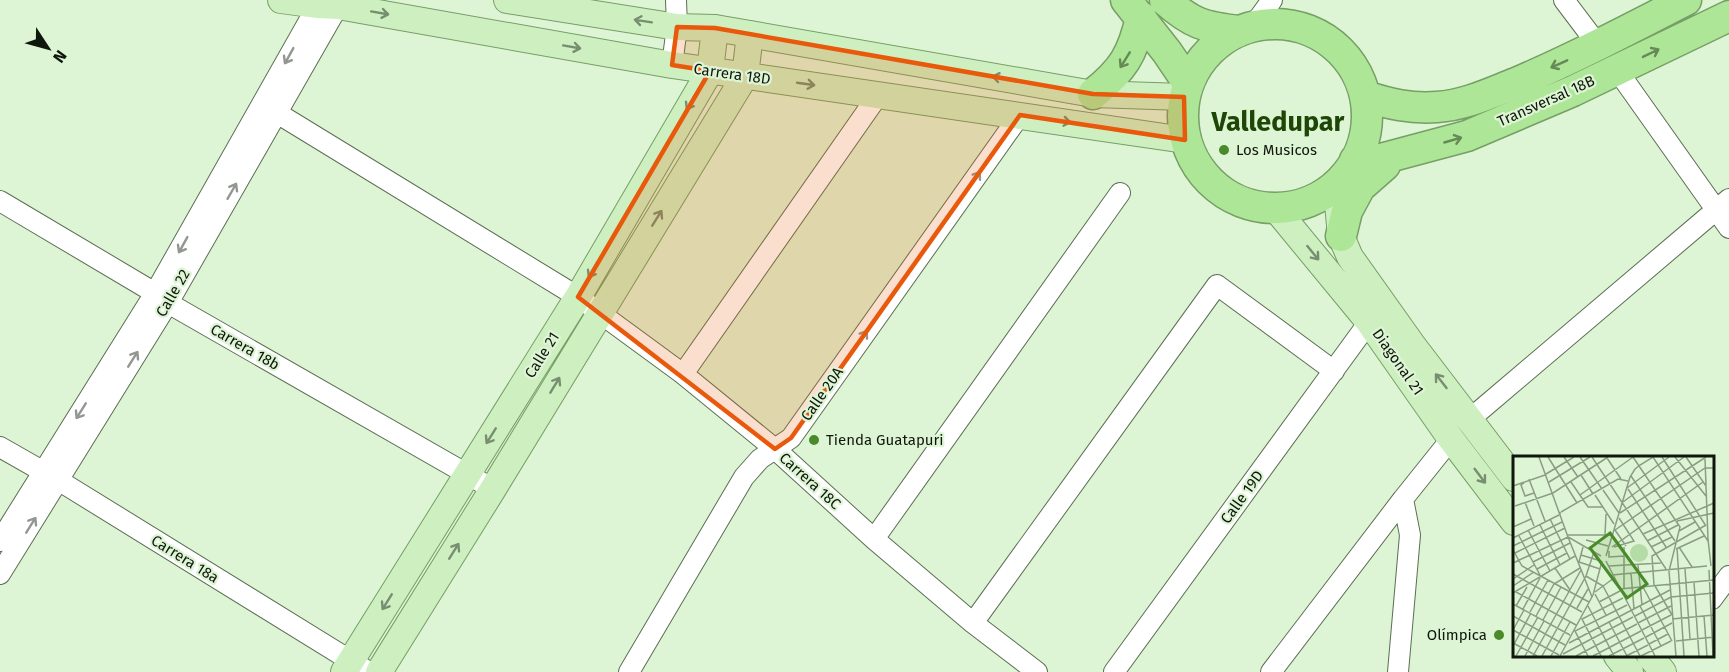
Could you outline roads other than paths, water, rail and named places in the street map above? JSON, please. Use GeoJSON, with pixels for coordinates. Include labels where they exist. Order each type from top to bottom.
{"type":"FeatureCollection","features":[{"type":"Feature","properties":{"kind":"highway"},"geometry":{"type":"LineString","coordinates":[[1165,0],[1191,21],[1211,28],[1246,28],[1278,23],[1301,27],[1324,37],[1342,52],[1357,73],[1365,96],[1367,118],[1364,140],[1349,169],[1328,191],[1294,206],[1275,208],[1251,205],[1228,196],[1209,181],[1194,162],[1185,140],[1182,118],[1186,90],[1201,61],[1218,43],[1246,28]]}},
{"type":"Feature","properties":{"kind":"highway","name":"Transversal 18B"},"geometry":{"type":"LineString","coordinates":[[1365,96],[1411,108],[1439,107],[1469,102],[1563,63],[1686,0]]}},
{"type":"Feature","properties":{"kind":"highway"},"geometry":{"type":"LineString","coordinates":[[1134,8],[1186,90]]}},
{"type":"Feature","properties":{"kind":"highway"},"geometry":{"type":"LineString","coordinates":[[1093,94],[1111,79],[1126,61],[1136,40],[1134,8]]}},
{"type":"Feature","properties":{"kind":"highway","name":"Transversal 18B"},"geometry":{"type":"LineString","coordinates":[[1349,169],[1467,136],[1573,91],[1729,16]]}},
{"type":"Feature","properties":{"kind":"highway"},"geometry":{"type":"LineString","coordinates":[[1341,236],[1347,211],[1360,187],[1380,167],[1405,154]]}},
{"type":"Feature","properties":{"kind":"main road","name":"Carrera 18D"},"geometry":{"type":"LineString","coordinates":[[281,0],[710,71],[1185,140]]}},
{"type":"Feature","properties":{"kind":"main road"},"geometry":{"type":"LineString","coordinates":[[507,0],[677,27],[716,28],[1093,94],[1186,90]]}},
{"type":"Feature","properties":{"kind":"main road","name":"Calle 21"},"geometry":{"type":"LineString","coordinates":[[354,668],[468,474],[578,297],[710,71],[716,28]]}},
{"type":"Feature","properties":{"kind":"main road","name":"Calle 21"},"geometry":{"type":"LineString","coordinates":[[379,672],[745,76],[750,34]]}},
{"type":"Feature","properties":{"kind":"main road","name":"Diagonal 21"},"geometry":{"type":"LineString","coordinates":[[1349,169],[1338,204],[1341,236],[1350,257],[1414,347],[1513,475]]}},
{"type":"Feature","properties":{"kind":"main road","name":"Diagonal 21"},"geometry":{"type":"LineString","coordinates":[[1275,208],[1370,322],[1451,439],[1513,519]]}},
{"type":"Feature","properties":{"kind":"main road"},"geometry":{"type":"LineString","coordinates":[[1618,657],[1630,672]]}},
{"type":"Feature","properties":{"kind":"street"},"geometry":{"type":"LineString","coordinates":[[672,65],[677,27],[676,0]]}},
{"type":"Feature","properties":{"kind":"street"},"geometry":{"type":"LineString","coordinates":[[1246,28],[1272,0]]}},
{"type":"Feature","properties":{"kind":"street"},"geometry":{"type":"LineString","coordinates":[[1564,0],[1598,45]]}},
{"type":"Feature","properties":{"kind":"street","name":"Calle 22"},"geometry":{"type":"LineString","coordinates":[[0,574],[51,476],[277,112],[328,6]]}},
{"type":"Feature","properties":{"kind":"street","name":"Calle 22"},"geometry":{"type":"LineString","coordinates":[[162,298],[328,6]]}},
{"type":"Feature","properties":{"kind":"street"},"geometry":{"type":"LineString","coordinates":[[1617,70],[1722,204],[1729,228]]}},
{"type":"Feature","properties":{"kind":"street"},"geometry":{"type":"LineString","coordinates":[[683,374],[879,94]]}},
{"type":"Feature","properties":{"kind":"street"},"geometry":{"type":"LineString","coordinates":[[277,112],[578,297]]}},
{"type":"Feature","properties":{"kind":"street","name":"Calle 20A"},"geometry":{"type":"LineString","coordinates":[[629,672],[744,477],[760,459],[791,438],[1020,115]]}},
{"type":"Feature","properties":{"kind":"street"},"geometry":{"type":"LineString","coordinates":[[874,539],[1120,193]]}},
{"type":"Feature","properties":{"kind":"street","name":"Carrera 18b"},"geometry":{"type":"LineString","coordinates":[[0,201],[162,298],[493,489]]}},
{"type":"Feature","properties":{"kind":"street"},"geometry":{"type":"LineString","coordinates":[[1470,419],[1722,204]]}},
{"type":"Feature","properties":{"kind":"street"},"geometry":{"type":"LineString","coordinates":[[973,623],[1217,285],[1334,371]]}},
{"type":"Feature","properties":{"kind":"street","name":"Carrera 18C"},"geometry":{"type":"LineString","coordinates":[[578,297],[683,374],[775,449],[874,539],[973,623],[1037,672]]}},
{"type":"Feature","properties":{"kind":"street","name":"Calle 19D"},"geometry":{"type":"LineString","coordinates":[[1114,672],[1370,322]]}},
{"type":"Feature","properties":{"kind":"street"},"geometry":{"type":"LineString","coordinates":[[1272,672],[1451,439]]}},
{"type":"Feature","properties":{"kind":"street","name":"Carrera 18a"},"geometry":{"type":"LineString","coordinates":[[0,447],[51,476],[354,668]]}},
{"type":"Feature","properties":{"kind":"street","name":"Calle 22"},"geometry":{"type":"LineString","coordinates":[[0,541],[51,476]]}},
{"type":"Feature","properties":{"kind":"street"},"geometry":{"type":"LineString","coordinates":[[1398,672],[1410,535],[1403,499]]}},
{"type":"Feature","properties":{"kind":"street"},"geometry":{"type":"LineString","coordinates":[[1714,598],[1729,576]]}},
{"type":"Feature","properties":{"kind":"place","name":"Los Musicos"},"geometry":{"type":"Point","coordinates":[1224,150]}},
{"type":"Feature","properties":{"kind":"place","name":"Tienda Guatapuri"},"geometry":{"type":"Point","coordinates":[814,440]}},
{"type":"Feature","properties":{"kind":"place","name":"Olímpica"},"geometry":{"type":"Point","coordinates":[1499,635]}},
{"type":"Feature","properties":{"kind":"district","name":"Valledupar"},"geometry":{"type":"Point","coordinates":[1278,122]}}]}
